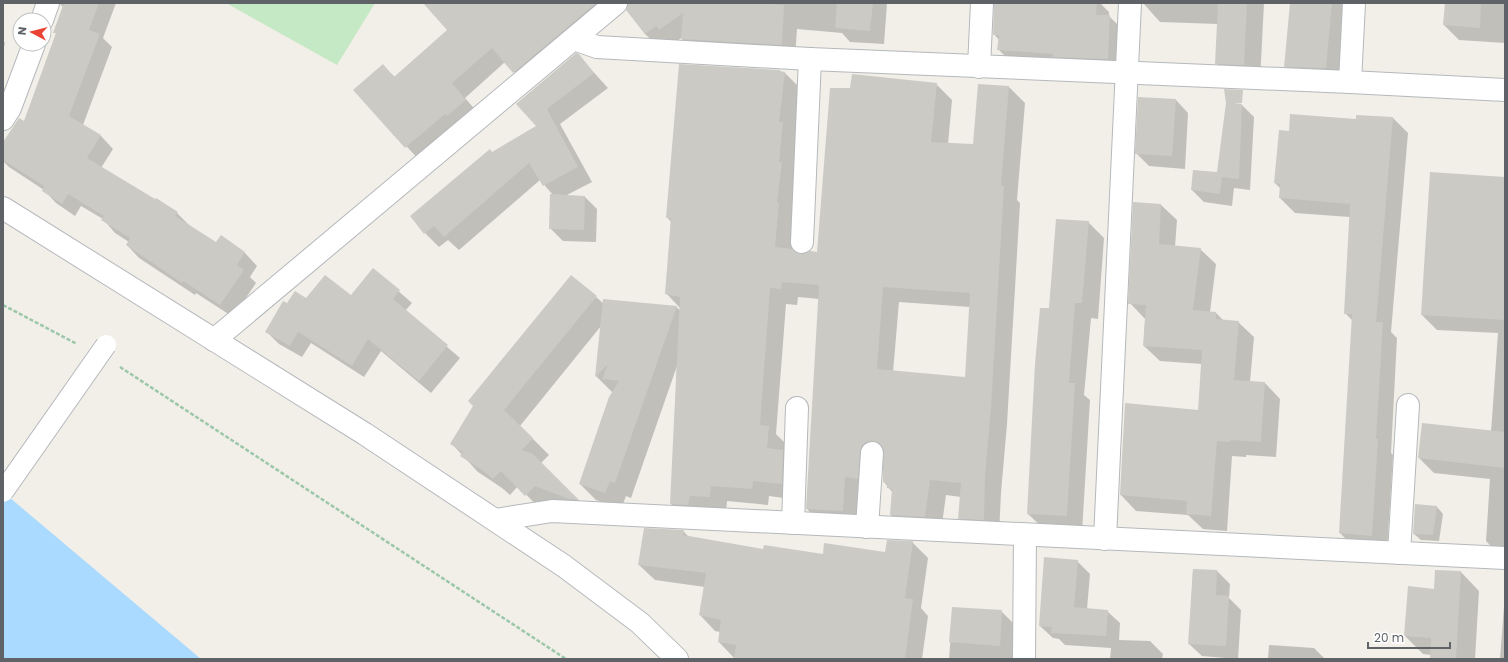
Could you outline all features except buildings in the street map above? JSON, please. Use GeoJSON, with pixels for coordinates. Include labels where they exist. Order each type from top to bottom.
{"type":"FeatureCollection","features":[{"type":"Feature","properties":{"kind":"street"},"geometry":{"type":"LineString","coordinates":[[214,340],[616,3]]}},
{"type":"Feature","properties":{"kind":"street"},"geometry":{"type":"LineString","coordinates":[[979,67],[982,3]]}},
{"type":"Feature","properties":{"kind":"street"},"geometry":{"type":"LineString","coordinates":[[1105,539],[1130,3]]}},
{"type":"Feature","properties":{"kind":"street"},"geometry":{"type":"LineString","coordinates":[[1350,82],[1354,3]]}},
{"type":"Feature","properties":{"kind":"street"},"geometry":{"type":"LineString","coordinates":[[574,39],[597,47],[810,60],[1350,82],[1505,90]]}},
{"type":"Feature","properties":{"kind":"street"},"geometry":{"type":"LineString","coordinates":[[3,119],[10,108],[31,52]]}},
{"type":"Feature","properties":{"kind":"street"},"geometry":{"type":"LineString","coordinates":[[802,242],[810,60]]}},
{"type":"Feature","properties":{"kind":"street"},"geometry":{"type":"LineString","coordinates":[[3,208],[365,434],[564,566],[634,618],[677,659]]}},
{"type":"Feature","properties":{"kind":"street"},"geometry":{"type":"LineString","coordinates":[[3,492],[106,345]]}},
{"type":"Feature","properties":{"kind":"street"},"geometry":{"type":"LineString","coordinates":[[1399,553],[1408,405]]}},
{"type":"Feature","properties":{"kind":"street"},"geometry":{"type":"LineString","coordinates":[[793,523],[797,408]]}},
{"type":"Feature","properties":{"kind":"street"},"geometry":{"type":"LineString","coordinates":[[867,526],[872,453]]}},
{"type":"Feature","properties":{"kind":"street"},"geometry":{"type":"LineString","coordinates":[[495,520],[552,511],[1505,558]]}},
{"type":"Feature","properties":{"kind":"street"},"geometry":{"type":"LineString","coordinates":[[1024,659],[1025,535]]}},
{"type":"Feature","properties":{"kind":"path"},"geometry":{"type":"LineString","coordinates":[[3,305],[78,344]]}},
{"type":"Feature","properties":{"kind":"path"},"geometry":{"type":"LineString","coordinates":[[119,366],[566,659]]}},
{"type":"Feature","properties":{"kind":"green space"},"geometry":{"type":"Polygon","coordinates":[[[226,3],[375,3],[337,65],[226,3]]]}},
{"type":"Feature","properties":{"kind":"water"},"geometry":{"type":"Polygon","coordinates":[[[3,492],[201,659],[3,659],[3,492]]]}}]}
